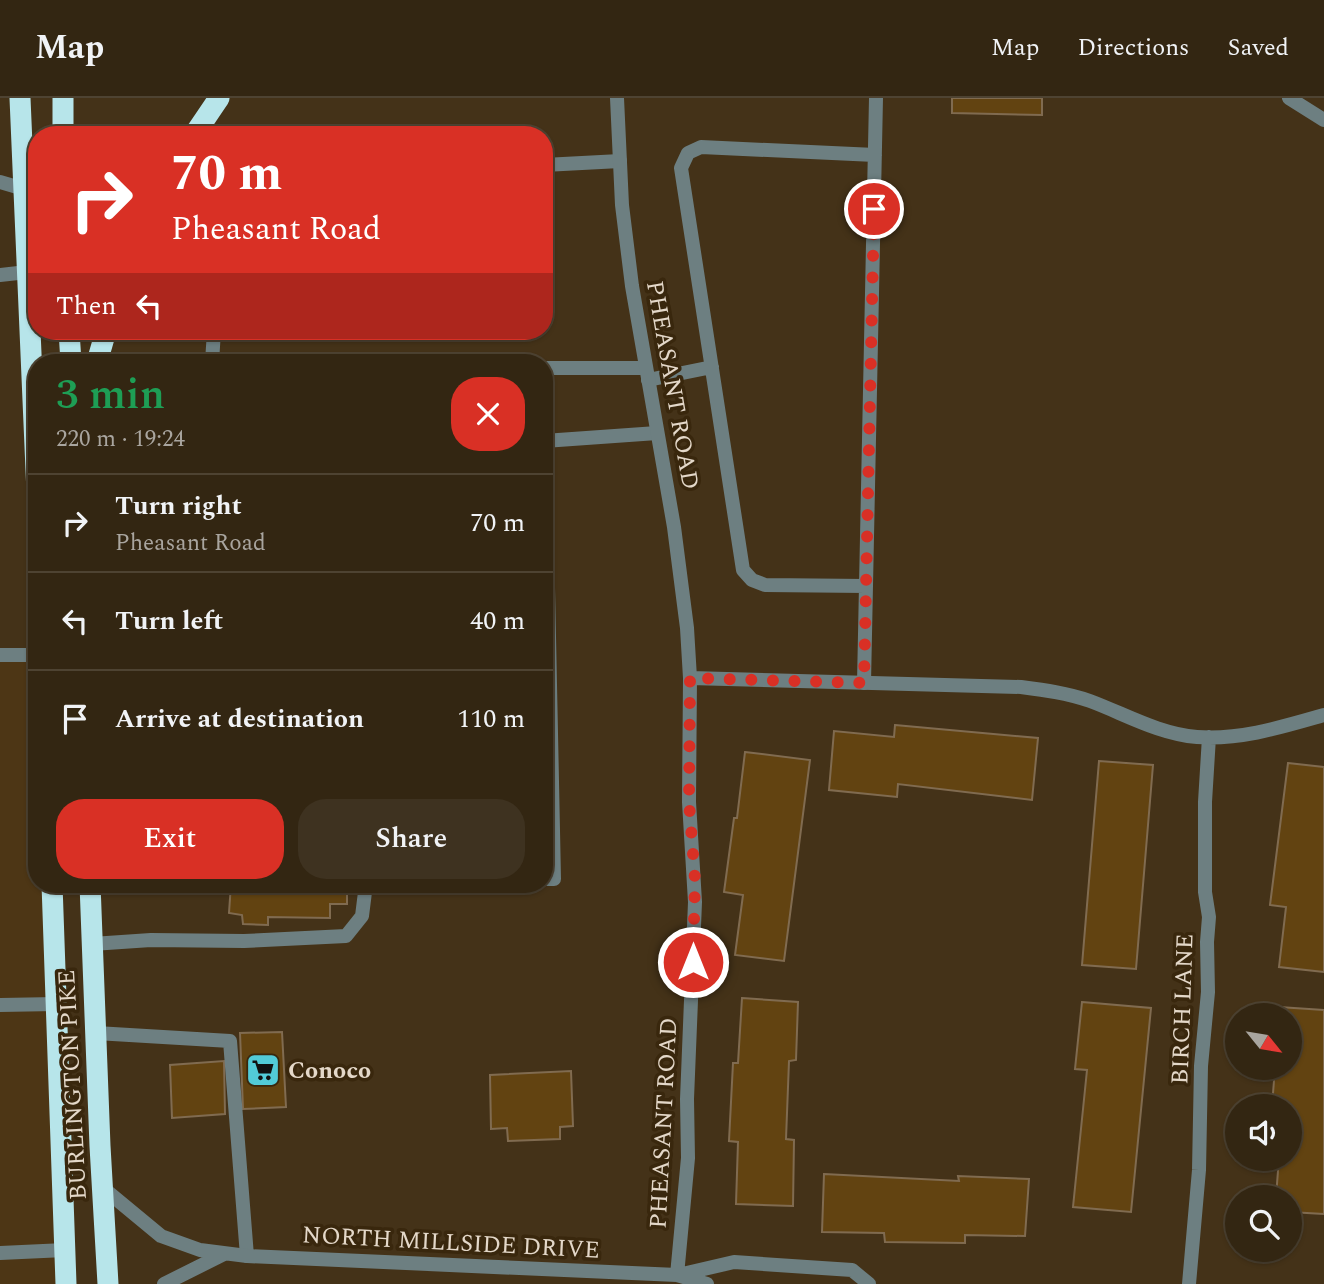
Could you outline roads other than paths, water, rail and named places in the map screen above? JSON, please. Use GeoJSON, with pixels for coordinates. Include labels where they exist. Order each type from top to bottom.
{"type":"FeatureCollection","features":[{"type":"Feature","properties":{"kind":"highway"},"geometry":{"type":"LineString","coordinates":[[20,98],[28,294]]}},
{"type":"Feature","properties":{"kind":"highway"},"geometry":{"type":"LineString","coordinates":[[63,98],[63,126]]}},
{"type":"Feature","properties":{"kind":"highway"},"geometry":{"type":"LineString","coordinates":[[200,126],[219,98]]}},
{"type":"Feature","properties":{"kind":"highway","name":"BURLINGTON PIKE"},"geometry":{"type":"LineString","coordinates":[[52,893],[66,1284]]}},
{"type":"Feature","properties":{"kind":"highway","name":"BURLINGTON PIKE"},"geometry":{"type":"LineString","coordinates":[[90,893],[108,1284]]}},
{"type":"Feature","properties":{"kind":"street","name":"PHEASANT ROAD"},"geometry":{"type":"LineString","coordinates":[[617,98],[622,205],[632,286],[674,527],[687,628],[690,678],[689,802],[695,902],[687,1099],[688,1158],[677,1275]]}},
{"type":"Feature","properties":{"kind":"street"},"geometry":{"type":"LineString","coordinates":[[864,683],[876,98]]}},
{"type":"Feature","properties":{"kind":"street"},"geometry":{"type":"LineString","coordinates":[[1289,98],[1324,120]]}},
{"type":"Feature","properties":{"kind":"street"},"geometry":{"type":"LineString","coordinates":[[866,586],[765,585],[752,580],[743,570],[681,168],[688,153],[701,146],[875,155]]}},
{"type":"Feature","properties":{"kind":"street"},"geometry":{"type":"LineString","coordinates":[[553,165],[620,161]]}},
{"type":"Feature","properties":{"kind":"street"},"geometry":{"type":"LineString","coordinates":[[0,182],[24,189]]}},
{"type":"Feature","properties":{"kind":"street"},"geometry":{"type":"LineString","coordinates":[[0,275],[27,272]]}},
{"type":"Feature","properties":{"kind":"street"},"geometry":{"type":"LineString","coordinates":[[553,369],[646,374],[712,367]]}},
{"type":"Feature","properties":{"kind":"street"},"geometry":{"type":"LineString","coordinates":[[553,440],[657,433]]}},
{"type":"Feature","properties":{"kind":"street"},"geometry":{"type":"LineString","coordinates":[[0,656],[28,655]]}},
{"type":"Feature","properties":{"kind":"street"},"geometry":{"type":"LineString","coordinates":[[690,678],[999,685],[1042,690],[1087,700],[1174,733],[1209,737],[1254,734],[1324,715]]}},
{"type":"Feature","properties":{"kind":"street","name":"BIRCH LANE"},"geometry":{"type":"LineString","coordinates":[[1189,1284],[1199,1170],[1201,1066],[1208,992],[1209,917],[1205,892],[1205,802],[1209,737]]}},
{"type":"Feature","properties":{"kind":"street"},"geometry":{"type":"LineString","coordinates":[[553,830],[553,879]]}},
{"type":"Feature","properties":{"kind":"street"},"geometry":{"type":"LineString","coordinates":[[92,944],[151,940],[244,942],[346,936],[362,916],[365,893]]}},
{"type":"Feature","properties":{"kind":"street"},"geometry":{"type":"LineString","coordinates":[[0,1005],[56,1004]]}},
{"type":"Feature","properties":{"kind":"street"},"geometry":{"type":"LineString","coordinates":[[96,1033],[230,1041],[247,1256]]}},
{"type":"Feature","properties":{"kind":"street","name":"NORTH MILLSIDE DRIVE"},"geometry":{"type":"LineString","coordinates":[[103,1188],[161,1236],[200,1251],[247,1256],[677,1275],[707,1284]]}},
{"type":"Feature","properties":{"kind":"street"},"geometry":{"type":"LineString","coordinates":[[0,1253],[65,1250]]}},
{"type":"Feature","properties":{"kind":"street"},"geometry":{"type":"LineString","coordinates":[[164,1284],[223,1254]]}},
{"type":"Feature","properties":{"kind":"street","name":"NORTH MILLSIDE DRIVE"},"geometry":{"type":"LineString","coordinates":[[677,1275],[734,1262],[852,1270],[869,1284]]}},
{"type":"Feature","properties":{"kind":"place","name":"Conoco"},"geometry":{"type":"Point","coordinates":[263,1070]}}]}
